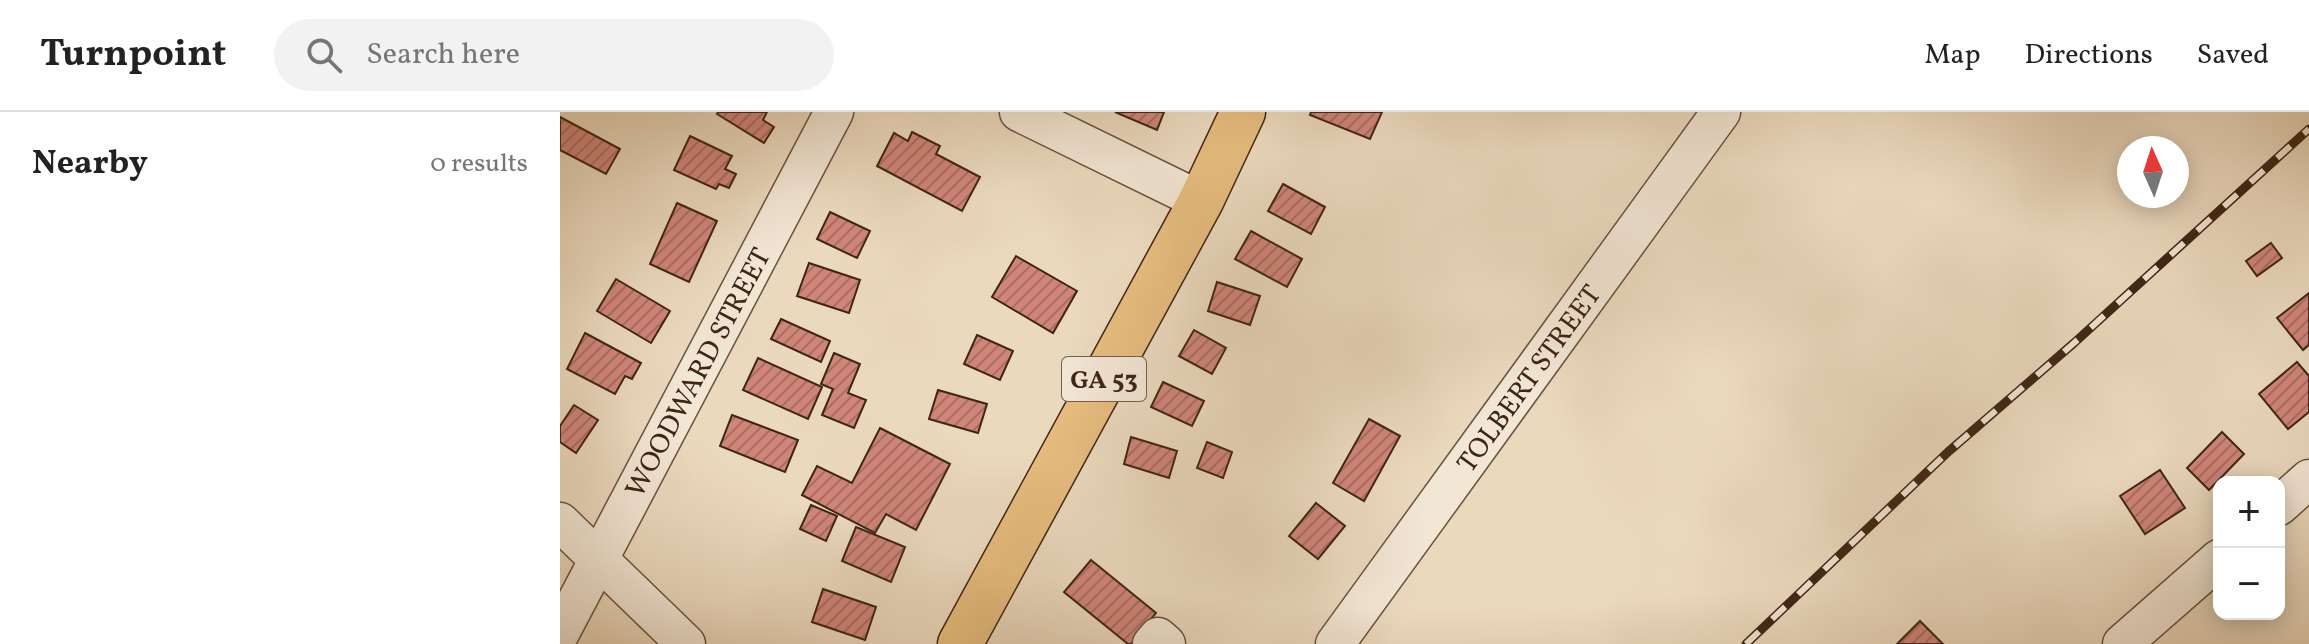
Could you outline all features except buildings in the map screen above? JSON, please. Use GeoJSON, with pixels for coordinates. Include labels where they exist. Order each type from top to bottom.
{"type":"FeatureCollection","features":[{"type":"Feature","properties":{"kind":"main road","name":"GA 53"},"geometry":{"type":"LineString","coordinates":[[960,644],[1201,201],[1243,112]]}},
{"type":"Feature","properties":{"kind":"street","name":"WOODWARD STREET"},"geometry":{"type":"LineString","coordinates":[[560,633],[834,112]]}},
{"type":"Feature","properties":{"kind":"street"},"geometry":{"type":"LineString","coordinates":[[1019,112],[1201,201]]}},
{"type":"Feature","properties":{"kind":"street","name":"TOLBERT STREET"},"geometry":{"type":"LineString","coordinates":[[1335,644],[1721,112]]}},
{"type":"Feature","properties":{"kind":"street"},"geometry":{"type":"LineString","coordinates":[[2285,501],[2309,479]]}},
{"type":"Feature","properties":{"kind":"street"},"geometry":{"type":"LineString","coordinates":[[560,522],[686,644]]}},
{"type":"Feature","properties":{"kind":"street"},"geometry":{"type":"LineString","coordinates":[[2122,644],[2213,564]]}},
{"type":"Feature","properties":{"kind":"street"},"geometry":{"type":"LineString","coordinates":[[1152,644],[1158,637],[1166,644]]}},
{"type":"Feature","properties":{"kind":"railway"},"geometry":{"type":"LineString","coordinates":[[1746,644],[1948,452],[2074,343],[2309,129]]}}]}
